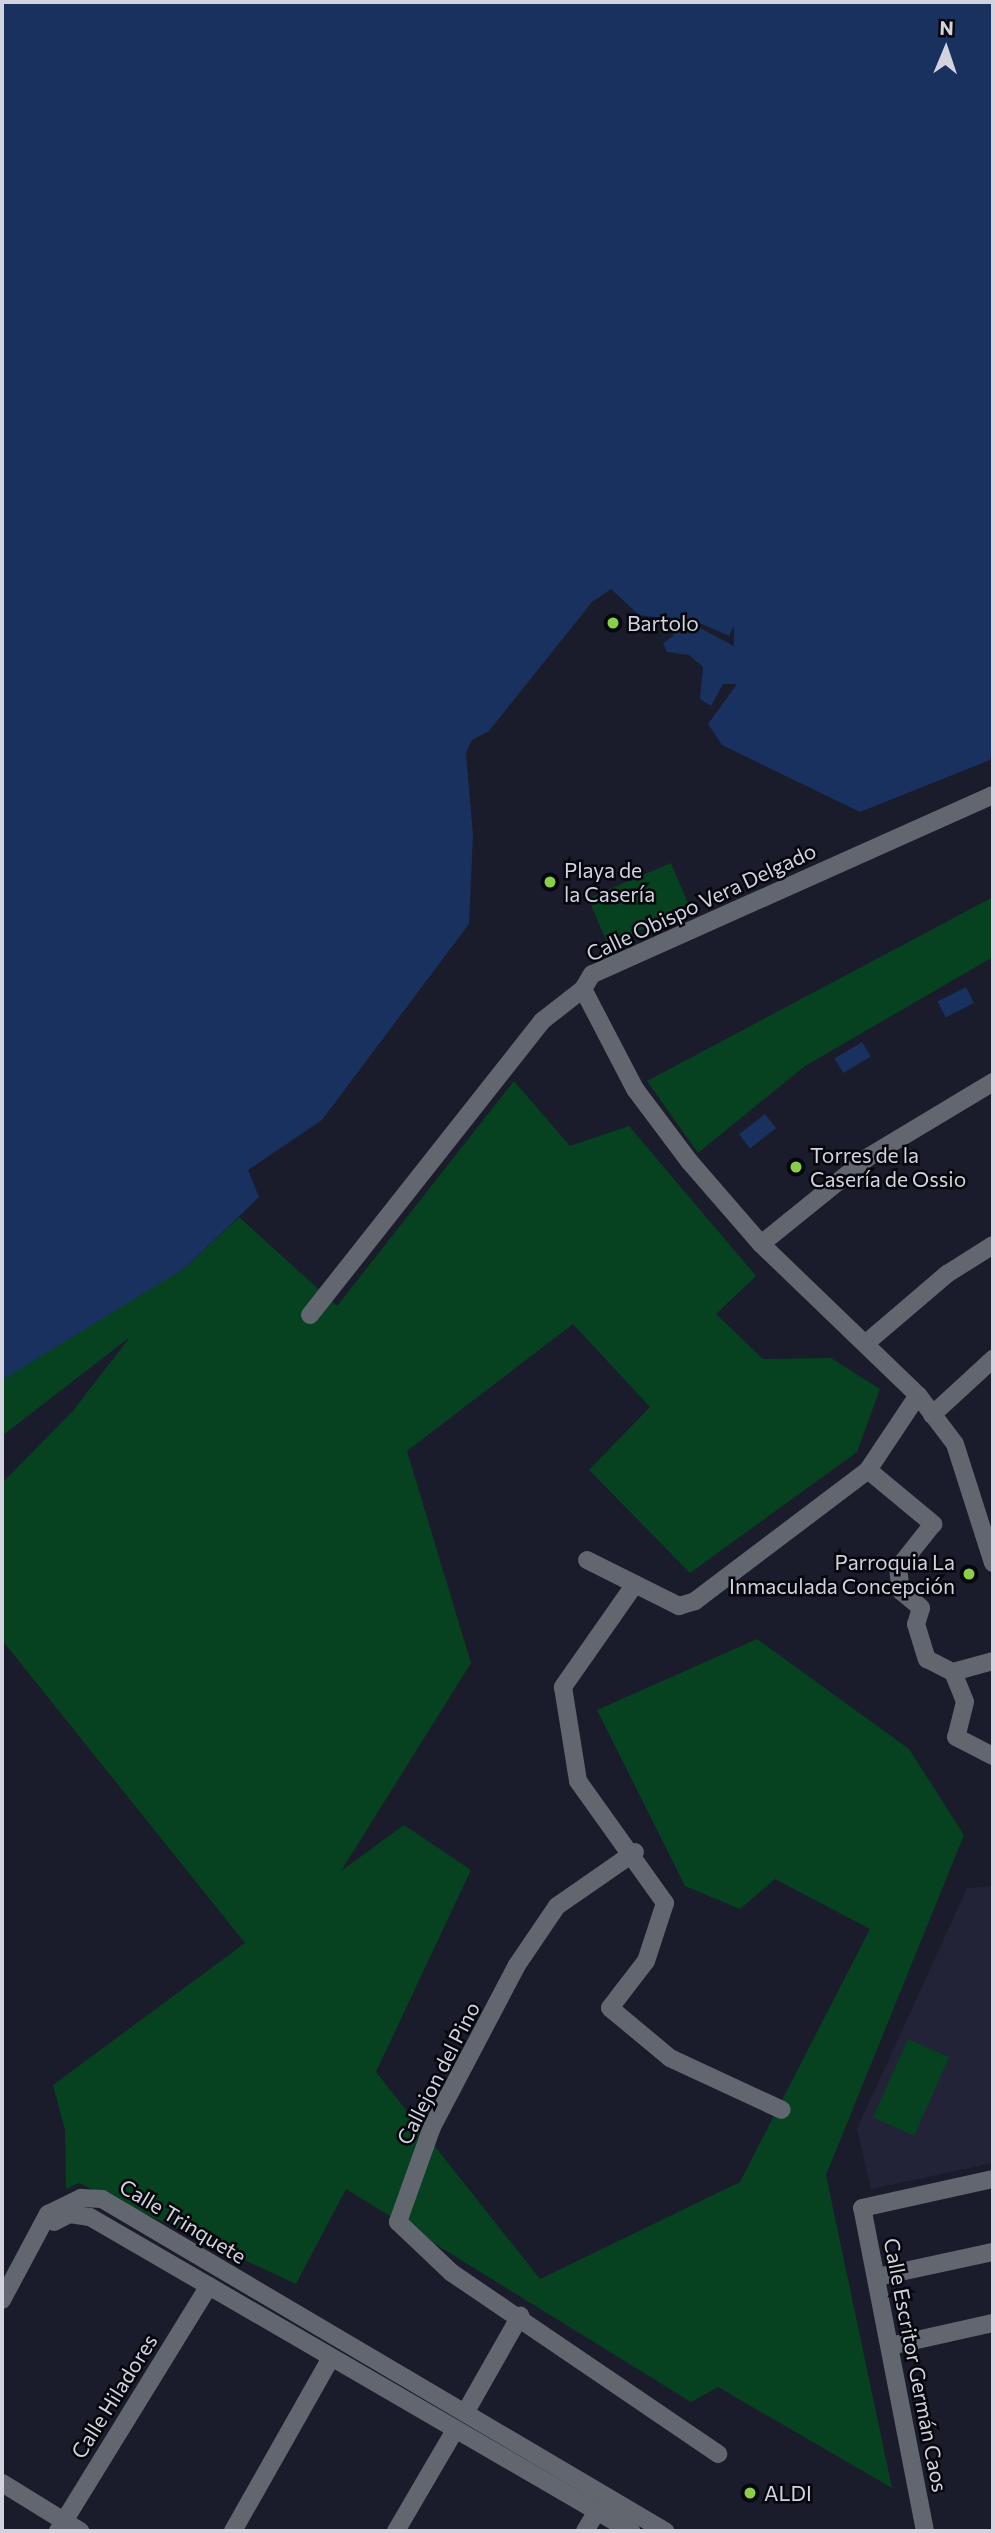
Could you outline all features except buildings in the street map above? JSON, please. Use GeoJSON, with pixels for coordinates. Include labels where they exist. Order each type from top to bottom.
{"type":"FeatureCollection","features":[{"type":"Feature","properties":{"kind":"street","name":"Calle Obispo Vera Delgado"},"geometry":{"type":"LineString","coordinates":[[993,795],[604,968],[583,989],[635,1088],[761,1244],[918,1395],[955,1444],[993,1563]]}},
{"type":"Feature","properties":{"kind":"street"},"geometry":{"type":"LineString","coordinates":[[310,1315],[534,1031],[583,989]]}},
{"type":"Feature","properties":{"kind":"street"},"geometry":{"type":"LineString","coordinates":[[761,1244],[870,1156],[993,1082]]}},
{"type":"Feature","properties":{"kind":"street"},"geometry":{"type":"LineString","coordinates":[[865,1344],[947,1274],[993,1245]]}},
{"type":"Feature","properties":{"kind":"street"},"geometry":{"type":"LineString","coordinates":[[932,1415],[993,1359]]}},
{"type":"Feature","properties":{"kind":"street"},"geometry":{"type":"LineString","coordinates":[[587,1560],[679,1606],[695,1601],[868,1470],[918,1395]]}},
{"type":"Feature","properties":{"kind":"street"},"geometry":{"type":"LineString","coordinates":[[868,1470],[933,1524],[898,1568],[901,1591],[921,1608],[916,1625],[927,1659],[953,1672],[965,1702],[956,1737],[993,1756]]}},
{"type":"Feature","properties":{"kind":"street"},"geometry":{"type":"LineString","coordinates":[[635,1584],[563,1687],[578,1781],[635,1852],[665,1903],[646,1961],[610,2008],[670,2058],[782,2110]]}},
{"type":"Feature","properties":{"kind":"street"},"geometry":{"type":"LineString","coordinates":[[953,1672],[993,1661]]}},
{"type":"Feature","properties":{"kind":"street","name":"Callejon del Pino"},"geometry":{"type":"LineString","coordinates":[[635,1852],[557,1906],[517,1965],[432,2127],[398,2215],[412,2241],[718,2454]]}},
{"type":"Feature","properties":{"kind":"street","name":"Calle Escritor Germán Caos"},"geometry":{"type":"LineString","coordinates":[[925,2531],[862,2208],[993,2179]]}},
{"type":"Feature","properties":{"kind":"street","name":"Calle Trinquete"},"geometry":{"type":"LineString","coordinates":[[44,2225],[48,2214],[65,2204],[102,2199],[665,2531]]}},
{"type":"Feature","properties":{"kind":"street","name":"Calle Trinquete"},"geometry":{"type":"LineString","coordinates":[[44,2225],[70,2214],[90,2217],[631,2531]]}},
{"type":"Feature","properties":{"kind":"street"},"geometry":{"type":"LineString","coordinates":[[2,2300],[44,2225]]}},
{"type":"Feature","properties":{"kind":"street"},"geometry":{"type":"LineString","coordinates":[[877,2277],[993,2252]]}},
{"type":"Feature","properties":{"kind":"street","name":"Calle Hiladores"},"geometry":{"type":"LineString","coordinates":[[61,2526],[209,2286]]}},
{"type":"Feature","properties":{"kind":"street"},"geometry":{"type":"LineString","coordinates":[[464,2413],[520,2316]]}},
{"type":"Feature","properties":{"kind":"street"},"geometry":{"type":"LineString","coordinates":[[890,2346],[993,2323]]}},
{"type":"Feature","properties":{"kind":"street"},"geometry":{"type":"LineString","coordinates":[[233,2531],[331,2358]]}},
{"type":"Feature","properties":{"kind":"street"},"geometry":{"type":"LineString","coordinates":[[396,2531],[455,2430]]}},
{"type":"Feature","properties":{"kind":"street"},"geometry":{"type":"LineString","coordinates":[[2,2483],[61,2526],[80,2531]]}},
{"type":"Feature","properties":{"kind":"street"},"geometry":{"type":"LineString","coordinates":[[585,2531],[597,2511]]}},
{"type":"Feature","properties":{"kind":"shaded area"},"geometry":{"type":"Polygon","coordinates":[[[993,1886],[993,2163],[871,2189],[857,2129],[967,1888],[993,1886]]]}},
{"type":"Feature","properties":{"kind":"green space"},"geometry":{"type":"Polygon","coordinates":[[[671,863],[691,909],[608,944],[588,898],[671,863]]]}},
{"type":"Feature","properties":{"kind":"green space"},"geometry":{"type":"Polygon","coordinates":[[[993,897],[993,957],[805,1066],[698,1153],[647,1081],[993,897]]]}},
{"type":"Feature","properties":{"kind":"green space"},"geometry":{"type":"Polygon","coordinates":[[[514,1081],[570,1146],[629,1126],[756,1276],[716,1314],[763,1359],[831,1358],[880,1389],[857,1452],[690,1573],[589,1470],[650,1407],[573,1324],[407,1451],[471,1663],[341,1871],[404,1825],[471,1870],[376,2072],[540,2279],[740,2182],[870,1929],[775,1879],[740,1909],[685,1886],[597,1710],[757,1639],[909,1749],[964,1835],[826,2175],[892,2488],[718,2387],[691,2402],[346,2189],[296,2284],[79,2183],[66,2189],[65,2130],[53,2085],[245,1943],[2,1640],[2,1483],[72,1412],[130,1337],[2,1436],[2,1370],[185,1268],[239,1217],[337,1306],[514,1081]]]}},
{"type":"Feature","properties":{"kind":"green space"},"geometry":{"type":"Polygon","coordinates":[[[908,2039],[949,2057],[914,2136],[873,2118],[908,2039]]]}},
{"type":"Feature","properties":{"kind":"water"},"geometry":{"type":"Polygon","coordinates":[[[2,2],[993,2],[993,751],[990,760],[860,812],[722,745],[708,724],[737,684],[723,684],[711,706],[700,699],[703,667],[689,655],[667,652],[663,643],[673,636],[673,625],[700,628],[734,646],[734,626],[729,636],[702,624],[639,615],[611,589],[592,602],[489,731],[472,740],[466,753],[473,835],[469,924],[322,1120],[248,1170],[259,1197],[185,1268],[2,1380],[2,2]]]}},
{"type":"Feature","properties":{"kind":"water"},"geometry":{"type":"Polygon","coordinates":[[[966,987],[974,1003],[946,1018],[937,1002],[966,987]]]}},
{"type":"Feature","properties":{"kind":"water"},"geometry":{"type":"Polygon","coordinates":[[[862,1042],[871,1057],[843,1073],[835,1058],[862,1042]]]}},
{"type":"Feature","properties":{"kind":"water"},"geometry":{"type":"Polygon","coordinates":[[[765,1114],[776,1128],[750,1149],[739,1134],[765,1114]]]}},
{"type":"Feature","properties":{"kind":"place","name":"Bartolo"},"geometry":{"type":"Point","coordinates":[613,623]}},
{"type":"Feature","properties":{"kind":"place","name":"Playa de la Casería"},"geometry":{"type":"Point","coordinates":[550,882]}},
{"type":"Feature","properties":{"kind":"place","name":"Torres de la Casería de Ossio"},"geometry":{"type":"Point","coordinates":[796,1167]}},
{"type":"Feature","properties":{"kind":"place","name":"Parroquia La Inmaculada Concepción"},"geometry":{"type":"Point","coordinates":[969,1574]}},
{"type":"Feature","properties":{"kind":"place","name":"ALDI"},"geometry":{"type":"Point","coordinates":[750,2493]}}]}
